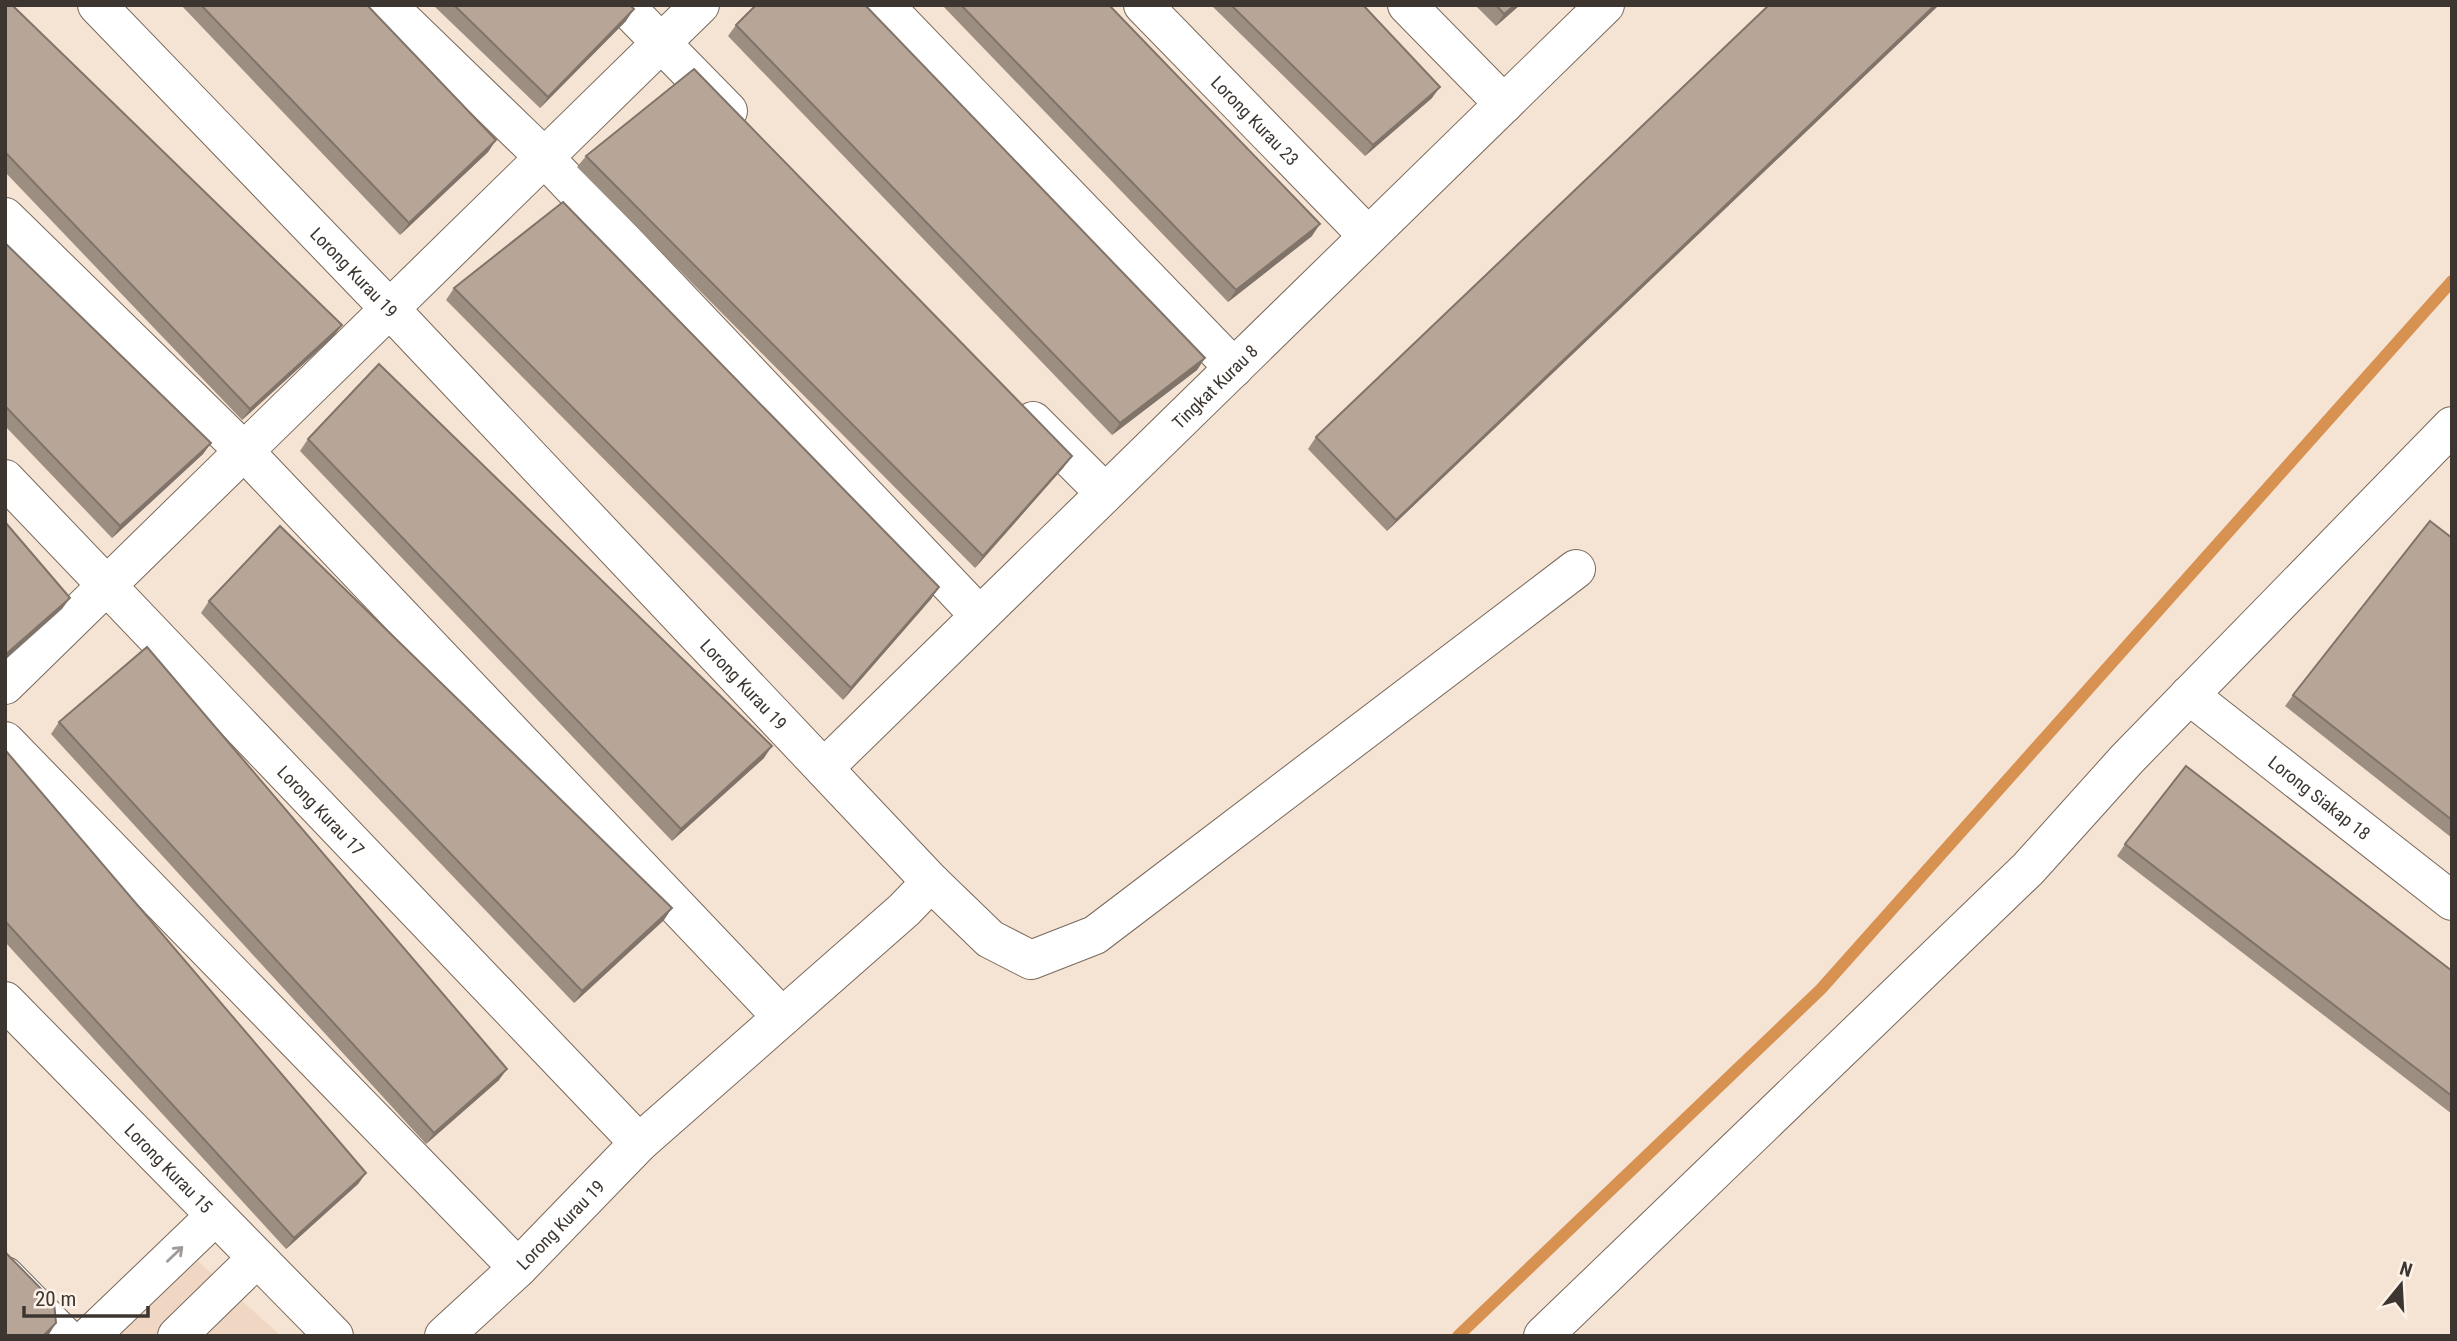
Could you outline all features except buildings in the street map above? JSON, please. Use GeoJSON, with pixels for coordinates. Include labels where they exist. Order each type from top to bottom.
{"type":"FeatureCollection","features":[{"type":"Feature","properties":{"kind":"street","name":"Lorong Kurau 19"},"geometry":{"type":"LineString","coordinates":[[97,5],[389,308],[931,882],[904,910],[639,1143],[518,1268],[444,1336]]}},
{"type":"Feature","properties":{"kind":"street"},"geometry":{"type":"LineString","coordinates":[[387,5],[544,157],[979,615]]}},
{"type":"Feature","properties":{"kind":"street"},"geometry":{"type":"LineString","coordinates":[[624,5],[748,131]]}},
{"type":"Feature","properties":{"kind":"street"},"geometry":{"type":"LineString","coordinates":[[5,685],[700,5]]}},
{"type":"Feature","properties":{"kind":"street"},"geometry":{"type":"LineString","coordinates":[[884,5],[1234,368]]}},
{"type":"Feature","properties":{"kind":"street","name":"Lorong Kurau 23"},"geometry":{"type":"LineString","coordinates":[[1143,5],[1368,236]]}},
{"type":"Feature","properties":{"kind":"street"},"geometry":{"type":"LineString","coordinates":[[1407,5],[1504,104]]}},
{"type":"Feature","properties":{"kind":"street","name":"Tingkat Kurau 8"},"geometry":{"type":"LineString","coordinates":[[824,768],[1605,5]]}},
{"type":"Feature","properties":{"kind":"street"},"geometry":{"type":"LineString","coordinates":[[5,217],[244,451],[782,1017]]}},
{"type":"Feature","properties":{"kind":"street"},"geometry":{"type":"LineString","coordinates":[[1008,396],[1105,494]]}},
{"type":"Feature","properties":{"kind":"street"},"geometry":{"type":"LineString","coordinates":[[1543,1336],[2028,869],[2189,695],[2445,444]]}},
{"type":"Feature","properties":{"kind":"street","name":"Lorong Kurau 17"},"geometry":{"type":"LineString","coordinates":[[5,480],[639,1143]]}},
{"type":"Feature","properties":{"kind":"street"},"geometry":{"type":"LineString","coordinates":[[931,882],[990,939],[1031,960],[1096,935],[1576,569]]}},
{"type":"Feature","properties":{"kind":"street","name":"Lorong Siakap 18"},"geometry":{"type":"LineString","coordinates":[[2189,695],[2452,901]]}},
{"type":"Feature","properties":{"kind":"street"},"geometry":{"type":"LineString","coordinates":[[5,741],[518,1268]]}},
{"type":"Feature","properties":{"kind":"street","name":"Lorong Kurau 15"},"geometry":{"type":"LineString","coordinates":[[5,1001],[334,1336]]}},
{"type":"Feature","properties":{"kind":"street"},"geometry":{"type":"LineString","coordinates":[[90,1336],[215,1216]]}},
{"type":"Feature","properties":{"kind":"street"},"geometry":{"type":"LineString","coordinates":[[199,1328],[257,1258]]}},
{"type":"Feature","properties":{"kind":"street"},"geometry":{"type":"LineString","coordinates":[[5,1276],[64,1336]]}},
{"type":"Feature","properties":{"kind":"shaded area"},"geometry":{"type":"Polygon","coordinates":[[[170,1236],[281,1336],[5,1336],[71,1325],[170,1236]]]}},
{"type":"Feature","properties":{"kind":"waterway"},"geometry":{"type":"LineString","coordinates":[[1458,1336],[1821,989],[2452,281]]}}]}
